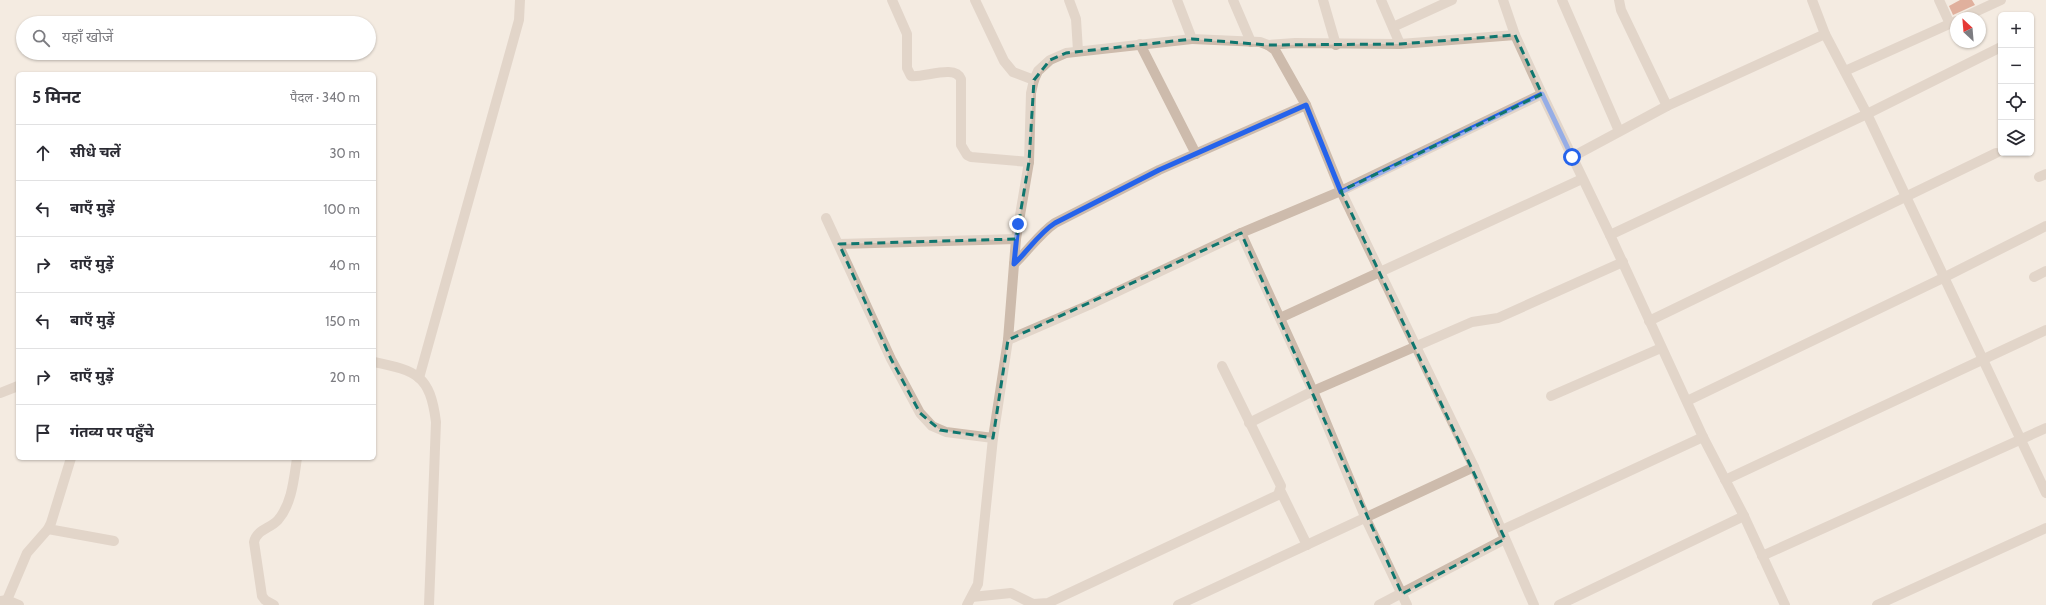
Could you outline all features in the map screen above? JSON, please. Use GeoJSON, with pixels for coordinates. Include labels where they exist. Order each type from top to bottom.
{"type":"FeatureCollection","features":[{"type":"Feature","properties":{"kind":"street"},"geometry":{"type":"LineString","coordinates":[[419,378],[520,20],[520,0]]}},
{"type":"Feature","properties":{"kind":"street"},"geometry":{"type":"LineString","coordinates":[[892,0],[907,34],[907,68],[911,76],[954,72],[960,75],[962,79],[961,145],[967,155],[971,157],[1028,162]]}},
{"type":"Feature","properties":{"kind":"street"},"geometry":{"type":"LineString","coordinates":[[975,0],[1004,61],[1013,72],[1034,80]]}},
{"type":"Feature","properties":{"kind":"street"},"geometry":{"type":"LineString","coordinates":[[1069,0],[1076,19],[1078,51]]}},
{"type":"Feature","properties":{"kind":"street"},"geometry":{"type":"LineString","coordinates":[[1177,0],[1192,39]]}},
{"type":"Feature","properties":{"kind":"street"},"geometry":{"type":"LineString","coordinates":[[1233,0],[1251,42]]}},
{"type":"Feature","properties":{"kind":"street"},"geometry":{"type":"LineString","coordinates":[[1322,0],[1336,44]]}},
{"type":"Feature","properties":{"kind":"street"},"geometry":{"type":"LineString","coordinates":[[1382,0],[1400,44]]}},
{"type":"Feature","properties":{"kind":"street"},"geometry":{"type":"LineString","coordinates":[[1394,27],[1452,0]]}},
{"type":"Feature","properties":{"kind":"street"},"geometry":{"type":"LineString","coordinates":[[1503,0],[1515,35],[1542,94],[1610,235],[1703,437],[1744,516],[1785,605]]}},
{"type":"Feature","properties":{"kind":"street"},"geometry":{"type":"LineString","coordinates":[[1562,0],[1619,131]]}},
{"type":"Feature","properties":{"kind":"street"},"geometry":{"type":"LineString","coordinates":[[1619,0],[1621,10],[1667,106]]}},
{"type":"Feature","properties":{"kind":"street"},"geometry":{"type":"LineString","coordinates":[[1812,0],[1825,34],[1867,114],[2046,493]]}},
{"type":"Feature","properties":{"kind":"street"},"geometry":{"type":"LineString","coordinates":[[1939,0],[1950,17]]}},
{"type":"Feature","properties":{"kind":"street"},"geometry":{"type":"LineString","coordinates":[[1975,12],[2002,0]]}},
{"type":"Feature","properties":{"kind":"street"},"geometry":{"type":"LineString","coordinates":[[1845,71],[1950,23]]}},
{"type":"Feature","properties":{"kind":"street"},"geometry":{"type":"LineString","coordinates":[[1572,157],[1667,106],[1825,34]]}},
{"type":"Feature","properties":{"kind":"street"},"geometry":{"type":"LineString","coordinates":[[970,601],[978,584],[993,438],[1008,340],[1016,239],[1028,162],[1031,93],[1038,71],[1050,60],[1066,53],[1192,39],[1251,42],[1268,45],[1295,43],[1400,44],[1515,35]]}},
{"type":"Feature","properties":{"kind":"street"},"geometry":{"type":"LineString","coordinates":[[1140,44],[1196,154]]}},
{"type":"Feature","properties":{"kind":"street"},"geometry":{"type":"LineString","coordinates":[[1268,45],[1275,50],[1306,105],[1341,192],[1474,467],[1534,605]]}},
{"type":"Feature","properties":{"kind":"street"},"geometry":{"type":"LineString","coordinates":[[1610,235],[1867,114],[1999,48]]}},
{"type":"Feature","properties":{"kind":"street"},"geometry":{"type":"LineString","coordinates":[[1008,340],[1089,305],[1241,233],[1341,192],[1542,94]]}},
{"type":"Feature","properties":{"kind":"street"},"geometry":{"type":"LineString","coordinates":[[1014,264],[1029,250],[1044,231],[1055,223],[1159,170],[1306,105]]}},
{"type":"Feature","properties":{"kind":"street"},"geometry":{"type":"LineString","coordinates":[[1649,321],[1907,198],[1996,153]]}},
{"type":"Feature","properties":{"kind":"street"},"geometry":{"type":"LineString","coordinates":[[1280,318],[1381,273],[1582,179]]}},
{"type":"Feature","properties":{"kind":"street"},"geometry":{"type":"LineString","coordinates":[[826,218],[891,359],[925,420],[940,430],[946,432],[993,438]]}},
{"type":"Feature","properties":{"kind":"street"},"geometry":{"type":"LineString","coordinates":[[1687,401],[1944,278],[2046,226]]}},
{"type":"Feature","properties":{"kind":"street"},"geometry":{"type":"LineString","coordinates":[[1241,233],[1313,391],[1366,519],[1407,605]]}},
{"type":"Feature","properties":{"kind":"street"},"geometry":{"type":"LineString","coordinates":[[839,244],[1016,239]]}},
{"type":"Feature","properties":{"kind":"street"},"geometry":{"type":"LineString","coordinates":[[1249,423],[1313,391],[1472,322],[1498,318],[1622,262]]}},
{"type":"Feature","properties":{"kind":"street"},"geometry":{"type":"LineString","coordinates":[[2034,277],[2046,271]]}},
{"type":"Feature","properties":{"kind":"street"},"geometry":{"type":"LineString","coordinates":[[1725,480],[2046,330]]}},
{"type":"Feature","properties":{"kind":"street"},"geometry":{"type":"LineString","coordinates":[[1551,396],[1661,348]]}},
{"type":"Feature","properties":{"kind":"street"},"geometry":{"type":"LineString","coordinates":[[376,362],[404,369],[419,378],[427,387],[433,400],[436,422],[429,605]]}},
{"type":"Feature","properties":{"kind":"street"},"geometry":{"type":"LineString","coordinates":[[1222,366],[1281,486],[1281,492],[1307,545]]}},
{"type":"Feature","properties":{"kind":"street"},"geometry":{"type":"LineString","coordinates":[[0,393],[16,387]]}},
{"type":"Feature","properties":{"kind":"street"},"geometry":{"type":"LineString","coordinates":[[1762,556],[2046,428]]}},
{"type":"Feature","properties":{"kind":"street"},"geometry":{"type":"LineString","coordinates":[[1379,605],[1402,594],[1503,534],[1703,437]]}},
{"type":"Feature","properties":{"kind":"street"},"geometry":{"type":"LineString","coordinates":[[19,605],[3,601],[27,553],[48,529],[69,460]]}},
{"type":"Feature","properties":{"kind":"street"},"geometry":{"type":"LineString","coordinates":[[274,605],[265,600],[262,596],[254,542],[258,533],[275,523],[284,512],[293,481],[297,460]]}},
{"type":"Feature","properties":{"kind":"street"},"geometry":{"type":"LineString","coordinates":[[1178,605],[1366,519],[1474,467]]}},
{"type":"Feature","properties":{"kind":"street"},"geometry":{"type":"LineString","coordinates":[[970,601],[1011,593],[1033,604],[1048,603],[1274,498],[1281,492]]}},
{"type":"Feature","properties":{"kind":"street"},"geometry":{"type":"LineString","coordinates":[[1559,605],[1744,516]]}},
{"type":"Feature","properties":{"kind":"street"},"geometry":{"type":"LineString","coordinates":[[1877,605],[2046,528]]}},
{"type":"Feature","properties":{"kind":"street"},"geometry":{"type":"LineString","coordinates":[[48,529],[114,541]]}},
{"type":"Feature","properties":{"kind":"highlighted area"},"geometry":{"type":"Polygon","coordinates":[[[1515,35],[1542,94],[1341,191],[1505,539],[1402,594],[1241,233],[1008,340],[993,438],[940,430],[920,413],[891,359],[839,244],[1016,239],[1029,162],[1034,80],[1050,60],[1066,53],[1192,39],[1268,45],[1400,44],[1515,35]]]}},
{"type":"Feature","properties":{"kind":"building"},"geometry":{"type":"Polygon","coordinates":[[[1960,0],[1972,0],[1975,5],[1960,12],[1952,12],[1949,6],[1960,0]]]}},
{"type":"Feature","properties":{"kind":"route"},"geometry":{"type":"LineString","coordinates":[[1018,224],[1014,264],[1029,250],[1047,228],[1055,223],[1159,170],[1306,105],[1341,192],[1542,94],[1572,157]]}}]}
